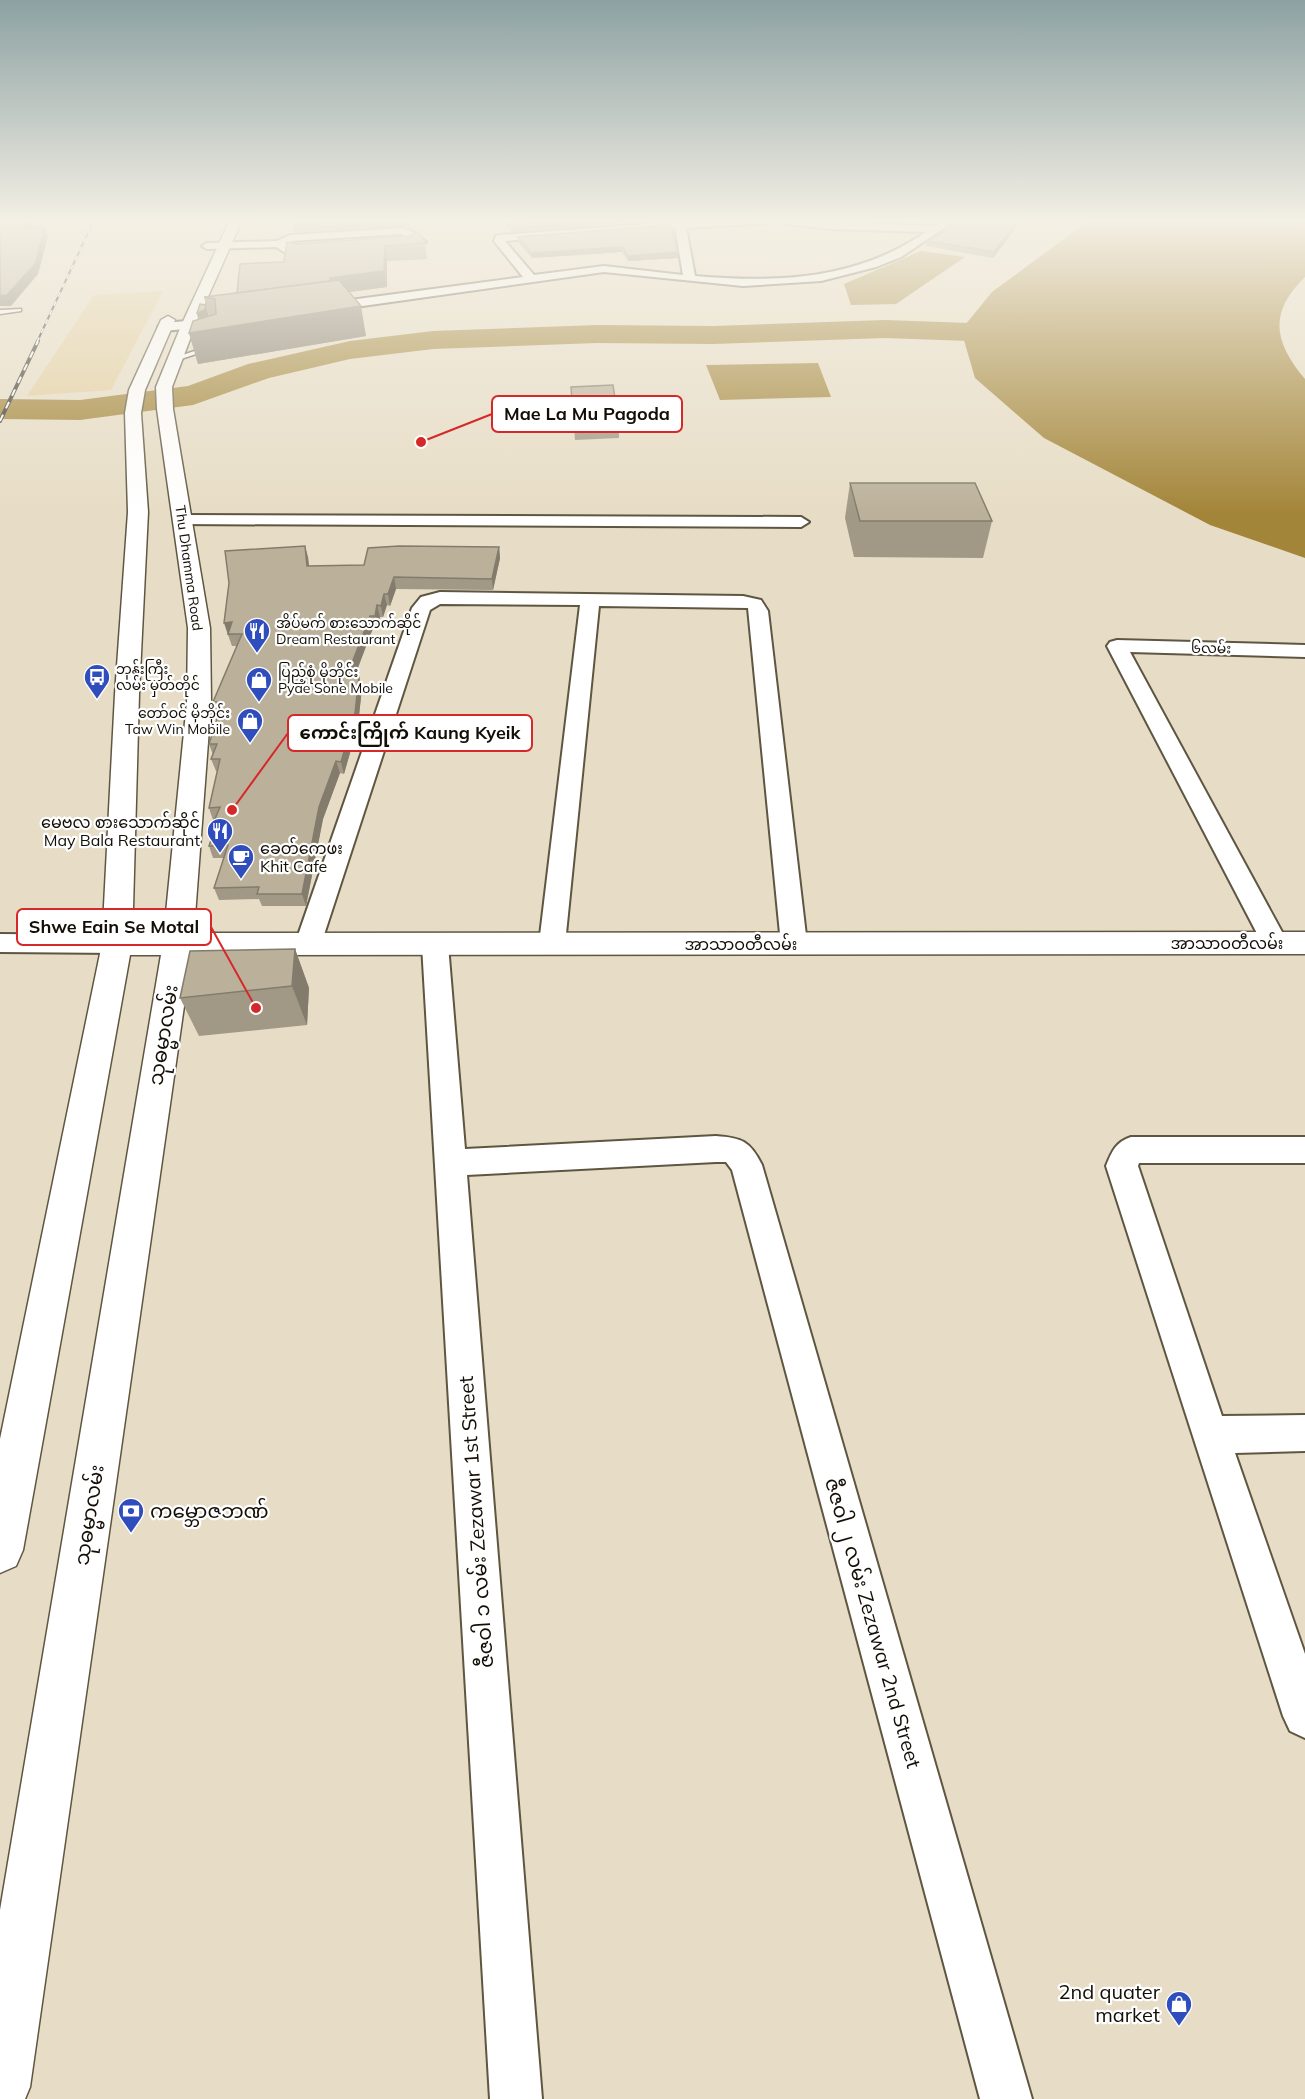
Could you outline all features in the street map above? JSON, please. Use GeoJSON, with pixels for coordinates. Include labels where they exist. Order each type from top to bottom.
{"type":"FeatureCollection","features":[{"type":"Feature","properties":{"kind":"main road"},"geometry":{"type":"LineString","coordinates":[[0,1550],[117,944],[127,694],[138,512],[133,413],[137,390],[169,318]]}},
{"type":"Feature","properties":{"kind":"main road"},"geometry":{"type":"LineString","coordinates":[[148,365],[174,361],[192,318]]}},
{"type":"Feature","properties":{"kind":"main road","name":"Thu Dhamma Road"},"geometry":{"type":"LineString","coordinates":[[174,361],[164,398],[199,628],[199,702],[177,943]]}},
{"type":"Feature","properties":{"kind":"main road","name":"သုဓမ္မာလမ်း"},"geometry":{"type":"LineString","coordinates":[[0,2087],[177,943]]}},
{"type":"Feature","properties":{"kind":"main road","name":"အာသာဝတီလမ်း"},"geometry":{"type":"LineString","coordinates":[[117,944],[1305,943]]}},
{"type":"Feature","properties":{"kind":"street"},"geometry":{"type":"LineString","coordinates":[[164,327],[233,320]]}},
{"type":"Feature","properties":{"kind":"street"},"geometry":{"type":"LineString","coordinates":[[183,520],[801,522]]}},
{"type":"Feature","properties":{"kind":"street"},"geometry":{"type":"LineString","coordinates":[[308,944],[421,608],[428,601],[440,598],[590,599],[754,604],[759,611],[794,944]]}},
{"type":"Feature","properties":{"kind":"street"},"geometry":{"type":"LineString","coordinates":[[552,944],[590,599]]}},
{"type":"Feature","properties":{"kind":"street","name":"၆လမ်း"},"geometry":{"type":"LineString","coordinates":[[1275,943],[1117,646],[1302,654]]}},
{"type":"Feature","properties":{"kind":"street"},"geometry":{"type":"LineString","coordinates":[[0,943],[117,944]]}},
{"type":"Feature","properties":{"kind":"street","name":"ဇီဇဝါ ၁ လမ်း Zezawar 1st Street"},"geometry":{"type":"LineString","coordinates":[[435,945],[516,2099]]}},
{"type":"Feature","properties":{"kind":"street","name":"ဇီဇဝါ ၂ လမ်း Zezawar 2nd Street"},"geometry":{"type":"LineString","coordinates":[[451,1163],[716,1149],[734,1150],[746,1165],[1006,2099]]}},
{"type":"Feature","properties":{"kind":"street"},"geometry":{"type":"LineString","coordinates":[[1305,1150],[1131,1150],[1122,1166],[1209,1435],[1305,1716]]}},
{"type":"Feature","properties":{"kind":"street"},"geometry":{"type":"LineString","coordinates":[[1209,1435],[1305,1434]]}},
{"type":"Feature","properties":{"kind":"lane"},"geometry":{"type":"LineString","coordinates":[[188,326],[213,330]]}},
{"type":"Feature","properties":{"kind":"lane"},"geometry":{"type":"LineString","coordinates":[[174,361],[217,345],[220,341]]}},
{"type":"Feature","properties":{"kind":"shaded area"},"geometry":{"type":"Polygon","coordinates":[[[79,318],[149,318],[111,390],[27,396],[79,318]]]}},
{"type":"Feature","properties":{"kind":"shaded area"},"geometry":{"type":"Polygon","coordinates":[[[971,318],[1281,318],[1282,340],[1287,353],[1305,379],[1305,558],[1210,525],[1044,438],[975,378],[961,330],[971,318]]]}},
{"type":"Feature","properties":{"kind":"shaded area"},"geometry":{"type":"Polygon","coordinates":[[[818,363],[831,397],[720,400],[706,365],[818,363]]]}},
{"type":"Feature","properties":{"kind":"building"},"geometry":{"type":"Polygon","coordinates":[[[203,318],[285,318],[189,333],[193,321],[203,318]]]}},
{"type":"Feature","properties":{"kind":"building"},"geometry":{"type":"Polygon","coordinates":[[[613,385],[619,425],[574,427],[571,387],[613,385]]]}},
{"type":"Feature","properties":{"kind":"building"},"geometry":{"type":"Polygon","coordinates":[[[850,483],[975,483],[992,521],[860,521],[850,483]]]}},
{"type":"Feature","properties":{"kind":"building"},"geometry":{"type":"Polygon","coordinates":[[[305,546],[307,566],[364,565],[368,548],[499,547],[492,579],[394,577],[388,594],[384,594],[381,606],[377,605],[375,616],[370,616],[347,676],[359,676],[355,713],[341,762],[336,761],[319,807],[302,894],[257,894],[259,887],[214,888],[228,845],[209,846],[216,826],[212,826],[220,807],[209,808],[220,759],[211,759],[217,744],[209,744],[218,716],[215,716],[221,702],[213,702],[242,634],[228,634],[232,622],[224,623],[229,583],[225,551],[305,546]]]}},
{"type":"Feature","properties":{"kind":"building"},"geometry":{"type":"Polygon","coordinates":[[[295,949],[292,986],[180,998],[190,951],[295,949]]]}},
{"type":"Feature","properties":{"kind":"waterway"},"geometry":{"type":"LineString","coordinates":[[0,409],[80,410],[193,395],[259,371],[350,350],[433,340],[597,334],[713,335],[885,329],[1051,335]]}},
{"type":"Feature","properties":{"kind":"railway"},"geometry":{"type":"LineString","coordinates":[[37,342],[48,318]]}},
{"type":"Feature","properties":{"kind":"railway"},"geometry":{"type":"LineString","coordinates":[[0,421],[38,341]]}},
{"type":"Feature","properties":{"kind":"place","name":"Mae La Mu Pagoda"},"geometry":{"type":"Point","coordinates":[421,442]}},
{"type":"Feature","properties":{"kind":"place","name":"အိပ်မက် စားသောက်ဆိုင် Dream Restaurant"},"geometry":{"type":"Point","coordinates":[257,654]}},
{"type":"Feature","properties":{"kind":"place","name":"ဘုန်းကြီး လမ်း မှတ်တိုင်"},"geometry":{"type":"Point","coordinates":[97,700]}},
{"type":"Feature","properties":{"kind":"place","name":"ပြည့်စုံ မိုဘိုင်း Pyae Sone Mobile"},"geometry":{"type":"Point","coordinates":[259,703]}},
{"type":"Feature","properties":{"kind":"place","name":"တော်ဝင် မိုဘိုင်း Taw Win Mobile"},"geometry":{"type":"Point","coordinates":[250,744]}},
{"type":"Feature","properties":{"kind":"place","name":"ကောင်းကြိုက် Kaung Kyeik"},"geometry":{"type":"Point","coordinates":[232,810]}},
{"type":"Feature","properties":{"kind":"place","name":"မေဗလ စားသောက်ဆိုင် May Bala Restaurant"},"geometry":{"type":"Point","coordinates":[220,854]}},
{"type":"Feature","properties":{"kind":"place","name":"ခေတ်ကေဖး Khit Cafe"},"geometry":{"type":"Point","coordinates":[241,880]}},
{"type":"Feature","properties":{"kind":"place","name":"Shwe Eain Se Motal"},"geometry":{"type":"Point","coordinates":[256,1008]}},
{"type":"Feature","properties":{"kind":"place","name":"ကမ္ဘောဇဘဏ်"},"geometry":{"type":"Point","coordinates":[131,1534]}},
{"type":"Feature","properties":{"kind":"place","name":"2nd quater market"},"geometry":{"type":"Point","coordinates":[1179,2027]}}]}
